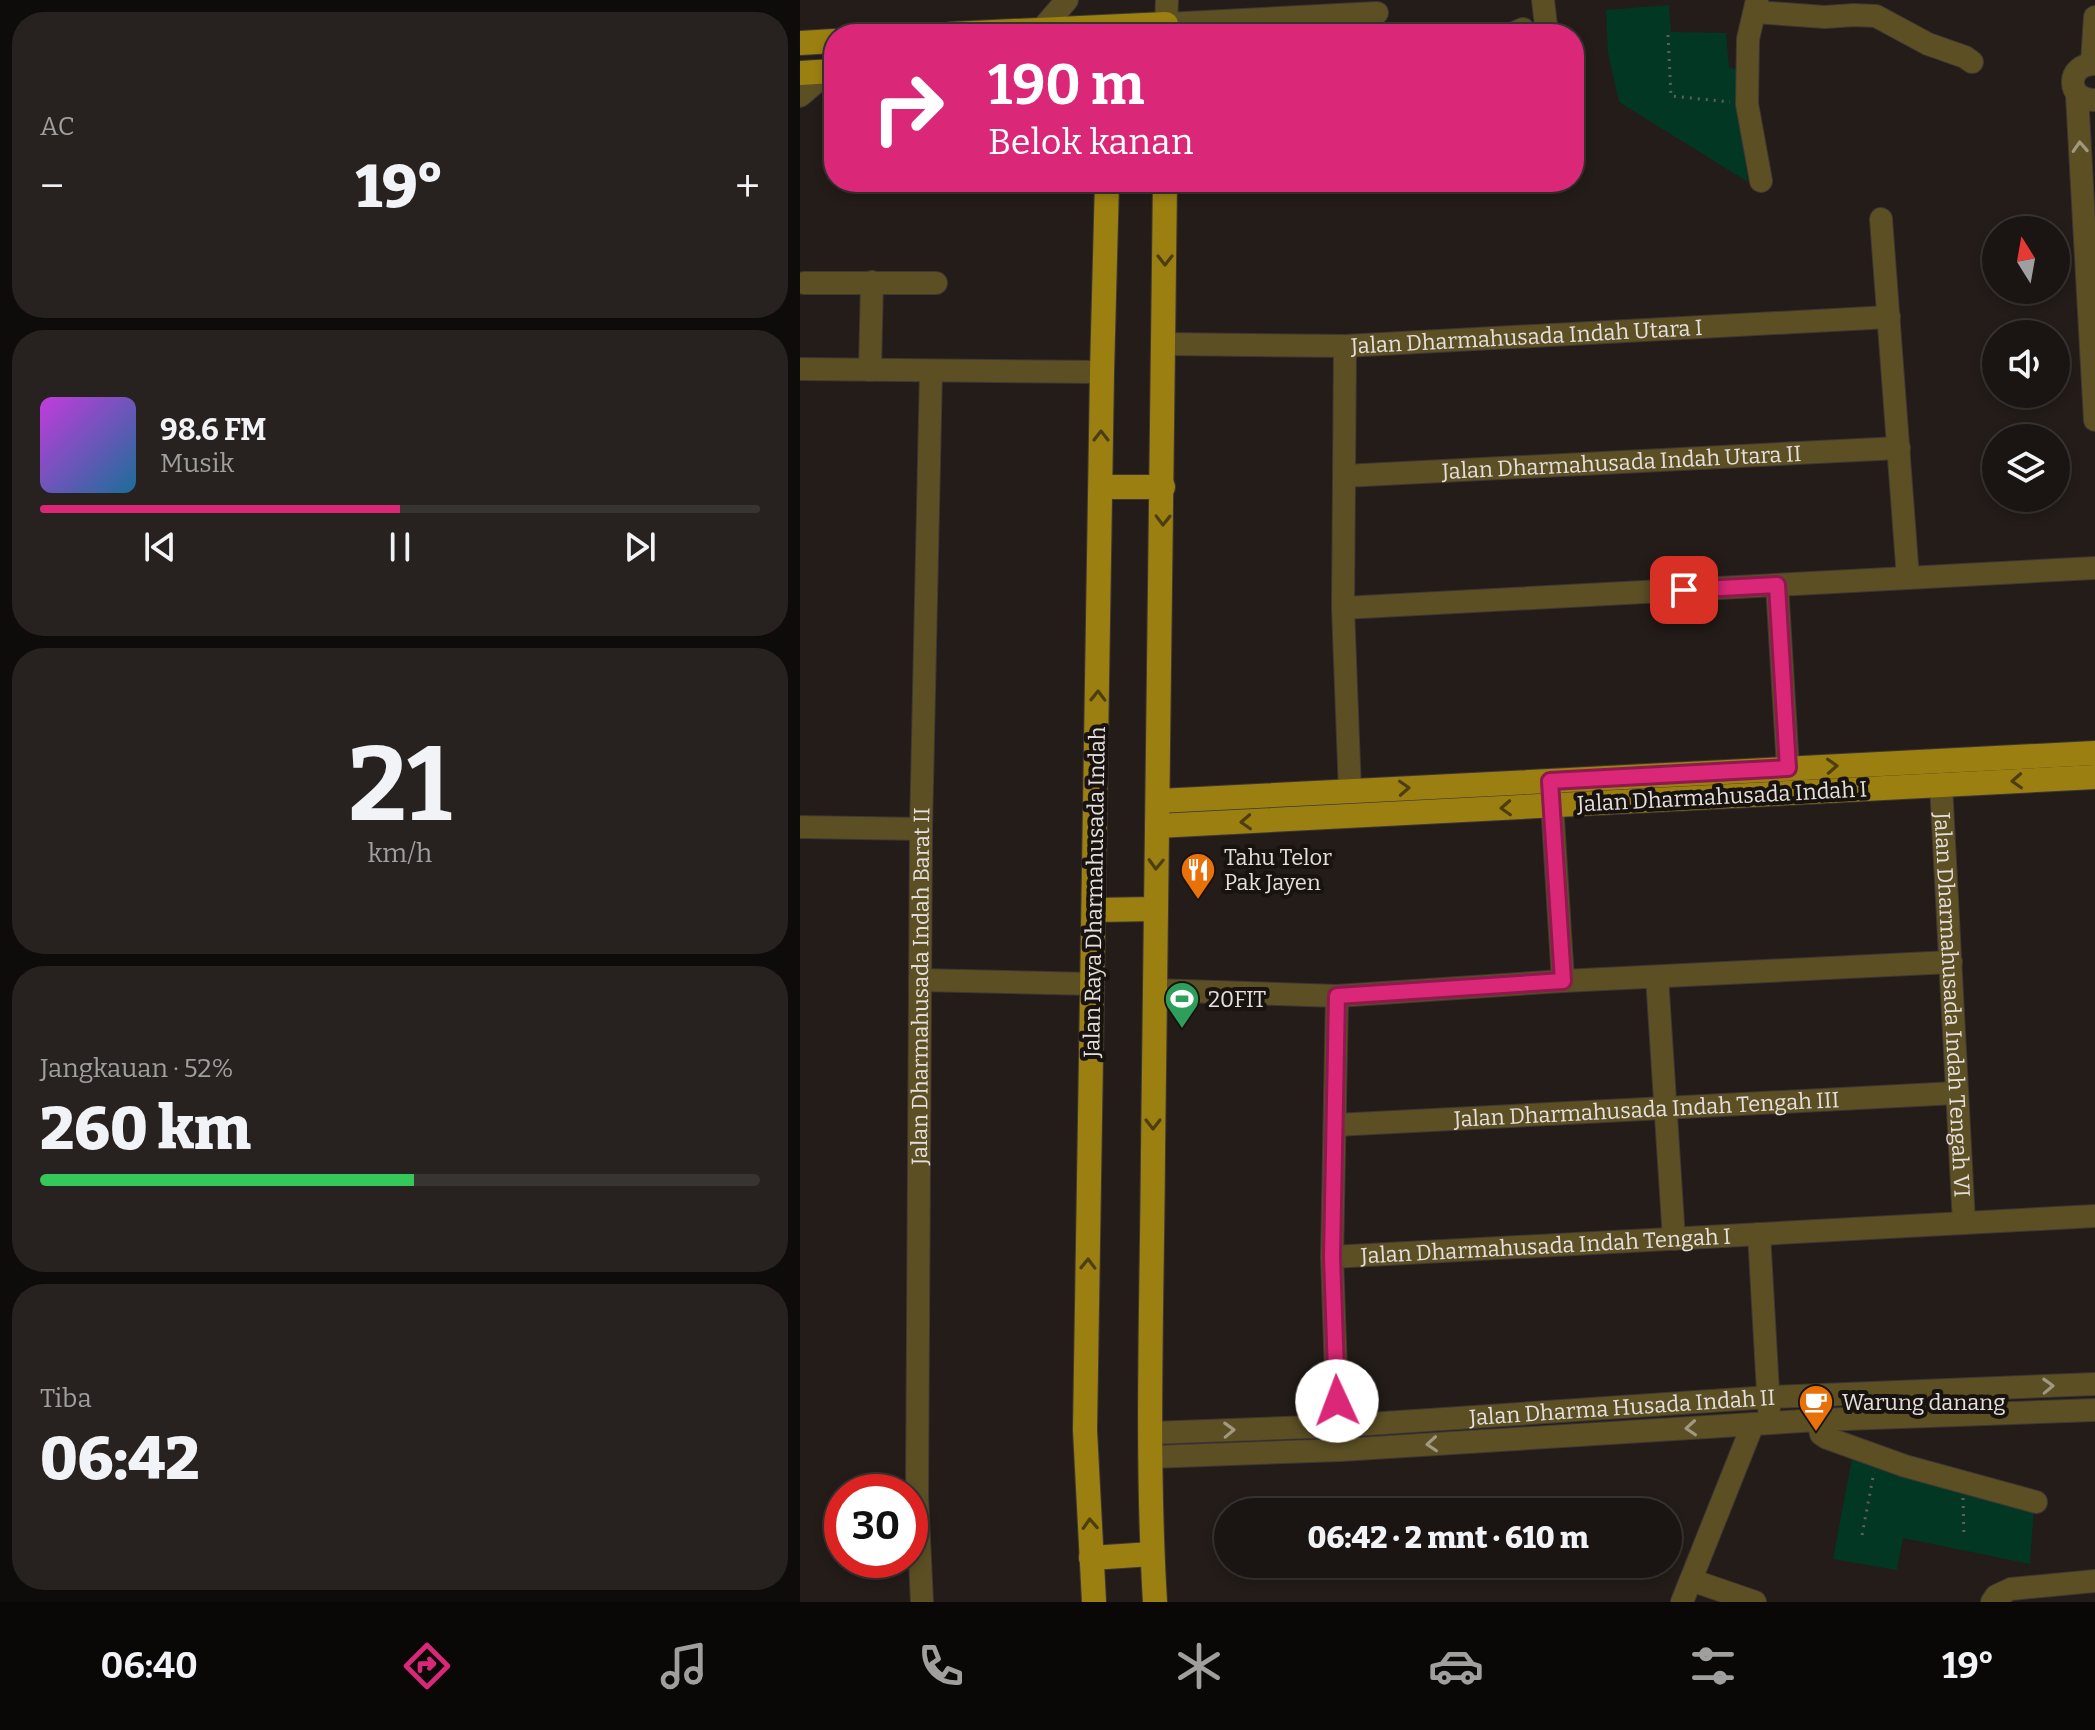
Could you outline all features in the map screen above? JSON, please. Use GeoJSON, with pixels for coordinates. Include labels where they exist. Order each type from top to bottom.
{"type":"FeatureCollection","features":[{"type":"Feature","properties":{"kind":"main road"},"geometry":{"type":"LineString","coordinates":[[1110,24],[1167,19]]}},
{"type":"Feature","properties":{"kind":"main road"},"geometry":{"type":"LineString","coordinates":[[800,43],[824,42]]}},
{"type":"Feature","properties":{"kind":"main road"},"geometry":{"type":"LineString","coordinates":[[800,73],[824,71]]}},
{"type":"Feature","properties":{"kind":"main road","name":"Jalan Raya Dharmahusada Indah"},"geometry":{"type":"LineString","coordinates":[[1094,1602],[1085,1430],[1107,192]]}},
{"type":"Feature","properties":{"kind":"main road"},"geometry":{"type":"LineString","coordinates":[[1155,1602],[1151,1445],[1154,990],[1165,192]]}},
{"type":"Feature","properties":{"kind":"main road"},"geometry":{"type":"LineString","coordinates":[[1101,487],[1163,487]]}},
{"type":"Feature","properties":{"kind":"main road","name":"Jalan Dharmahusada Indah I"},"geometry":{"type":"LineString","coordinates":[[1159,801],[2095,753]]}},
{"type":"Feature","properties":{"kind":"main road","name":"Jalan Dharmahusada Indah I"},"geometry":{"type":"LineString","coordinates":[[1157,826],[2095,777]]}},
{"type":"Feature","properties":{"kind":"main road"},"geometry":{"type":"LineString","coordinates":[[1094,910],[1155,909]]}},
{"type":"Feature","properties":{"kind":"main road"},"geometry":{"type":"LineString","coordinates":[[1091,1558],[1152,1554]]}},
{"type":"Feature","properties":{"kind":"street"},"geometry":{"type":"LineString","coordinates":[[1046,24],[1067,0]]}},
{"type":"Feature","properties":{"kind":"street"},"geometry":{"type":"LineString","coordinates":[[1543,0],[1546,24]]}},
{"type":"Feature","properties":{"kind":"street"},"geometry":{"type":"LineString","coordinates":[[1761,181],[1747,104],[1748,39],[1756,6],[1825,17],[1876,16],[1928,44],[1972,62]]}},
{"type":"Feature","properties":{"kind":"street"},"geometry":{"type":"LineString","coordinates":[[1167,19],[1349,24],[1377,13]]}},
{"type":"Feature","properties":{"kind":"street"},"geometry":{"type":"LineString","coordinates":[[2095,17],[2093,63],[2081,66],[2074,74],[2073,85],[2086,97],[2095,420]]}},
{"type":"Feature","properties":{"kind":"street"},"geometry":{"type":"LineString","coordinates":[[800,96],[824,77]]}},
{"type":"Feature","properties":{"kind":"street"},"geometry":{"type":"LineString","coordinates":[[1881,219],[1908,578]]}},
{"type":"Feature","properties":{"kind":"street"},"geometry":{"type":"LineString","coordinates":[[870,370],[872,282]]}},
{"type":"Feature","properties":{"kind":"street"},"geometry":{"type":"LineString","coordinates":[[804,283],[936,283]]}},
{"type":"Feature","properties":{"kind":"street","name":"Jalan Dharmahusada Indah Utara I"},"geometry":{"type":"LineString","coordinates":[[1165,344],[1345,346],[1889,317]]}},
{"type":"Feature","properties":{"kind":"street"},"geometry":{"type":"LineString","coordinates":[[1345,346],[1343,608],[1350,791]]}},
{"type":"Feature","properties":{"kind":"street"},"geometry":{"type":"LineString","coordinates":[[800,369],[1102,372]]}},
{"type":"Feature","properties":{"kind":"street","name":"Jalan Dharmahusada Indah Barat II"},"geometry":{"type":"LineString","coordinates":[[922,1602],[917,1496],[921,829],[931,371]]}},
{"type":"Feature","properties":{"kind":"street","name":"Jalan Dharmahusada Indah Utara II"},"geometry":{"type":"LineString","coordinates":[[1344,476],[1899,448]]}},
{"type":"Feature","properties":{"kind":"street"},"geometry":{"type":"LineString","coordinates":[[1343,608],[2095,568]]}},
{"type":"Feature","properties":{"kind":"street"},"geometry":{"type":"LineString","coordinates":[[1777,585],[1788,768]]}},
{"type":"Feature","properties":{"kind":"street"},"geometry":{"type":"LineString","coordinates":[[1550,781],[1563,981]]}},
{"type":"Feature","properties":{"kind":"street","name":"Jalan Dharmahusada Indah Tengah VI"},"geometry":{"type":"LineString","coordinates":[[1941,785],[1964,1223]]}},
{"type":"Feature","properties":{"kind":"street"},"geometry":{"type":"LineString","coordinates":[[800,827],[921,829]]}},
{"type":"Feature","properties":{"kind":"street"},"geometry":{"type":"LineString","coordinates":[[1154,990],[1337,996],[1563,981],[1951,962]]}},
{"type":"Feature","properties":{"kind":"street"},"geometry":{"type":"LineString","coordinates":[[1657,977],[1674,1239]]}},
{"type":"Feature","properties":{"kind":"street"},"geometry":{"type":"LineString","coordinates":[[920,980],[1093,984]]}},
{"type":"Feature","properties":{"kind":"street"},"geometry":{"type":"LineString","coordinates":[[1337,996],[1332,1257],[1339,1426]]}},
{"type":"Feature","properties":{"kind":"street","name":"Jalan Dharmahusada Indah Tengah III"},"geometry":{"type":"LineString","coordinates":[[1335,1125],[1956,1093]]}},
{"type":"Feature","properties":{"kind":"street","name":"Jalan Dharmahusada Indah Tengah I"},"geometry":{"type":"LineString","coordinates":[[1332,1257],[2095,1216]]}},
{"type":"Feature","properties":{"kind":"street","name":"Jalan Dharmahusada Indah Tengah I"},"geometry":{"type":"LineString","coordinates":[[1682,1602],[1770,1397],[1759,1234]]}},
{"type":"Feature","properties":{"kind":"street","name":"Jalan Dharma Husada Indah II"},"geometry":{"type":"LineString","coordinates":[[1151,1445],[1339,1426],[1770,1397],[2095,1384]]}},
{"type":"Feature","properties":{"kind":"street","name":"Jalan Dharma Husada Indah II"},"geometry":{"type":"LineString","coordinates":[[1151,1445],[1341,1450],[1761,1423],[2095,1410]]}},
{"type":"Feature","properties":{"kind":"street"},"geometry":{"type":"LineString","coordinates":[[1818,1420],[1821,1434],[1825,1437],[1963,1483],[2036,1502]]}},
{"type":"Feature","properties":{"kind":"street"},"geometry":{"type":"LineString","coordinates":[[1691,1580],[1755,1602]]}},
{"type":"Feature","properties":{"kind":"street"},"geometry":{"type":"LineString","coordinates":[[1992,1602],[1996,1596],[2011,1589],[2095,1581]]}},
{"type":"Feature","properties":{"kind":"path"},"geometry":{"type":"LineString","coordinates":[[1668,35],[1671,96],[1747,104]]}},
{"type":"Feature","properties":{"kind":"path"},"geometry":{"type":"LineString","coordinates":[[1862,1535],[1877,1456]]}},
{"type":"Feature","properties":{"kind":"path"},"geometry":{"type":"LineString","coordinates":[[1963,1483],[1964,1535]]}},
{"type":"Feature","properties":{"kind":"green space"},"geometry":{"type":"Polygon","coordinates":[[[1669,5],[1671,32],[1726,33],[1729,68],[1739,69],[1737,93],[1748,182],[1619,102],[1608,53],[1606,10],[1669,5]]]}},
{"type":"Feature","properties":{"kind":"green space"},"geometry":{"type":"Polygon","coordinates":[[[1853,1453],[2034,1507],[2030,1564],[1903,1538],[1897,1570],[1833,1559],[1853,1453]]]}},
{"type":"Feature","properties":{"kind":"place","name":"Tahu Telor Pak Jayen"},"geometry":{"type":"Point","coordinates":[1198,901]}},
{"type":"Feature","properties":{"kind":"place","name":"20FIT"},"geometry":{"type":"Point","coordinates":[1182,1030]}},
{"type":"Feature","properties":{"kind":"place","name":"Warung danang"},"geometry":{"type":"Point","coordinates":[1816,1433]}},
{"type":"Feature","properties":{"kind":"route"},"geometry":{"type":"LineString","coordinates":[[1337,1401],[1332,1257],[1337,996],[1563,981],[1550,781],[1788,768],[1777,585],[1684,590]]}}]}
